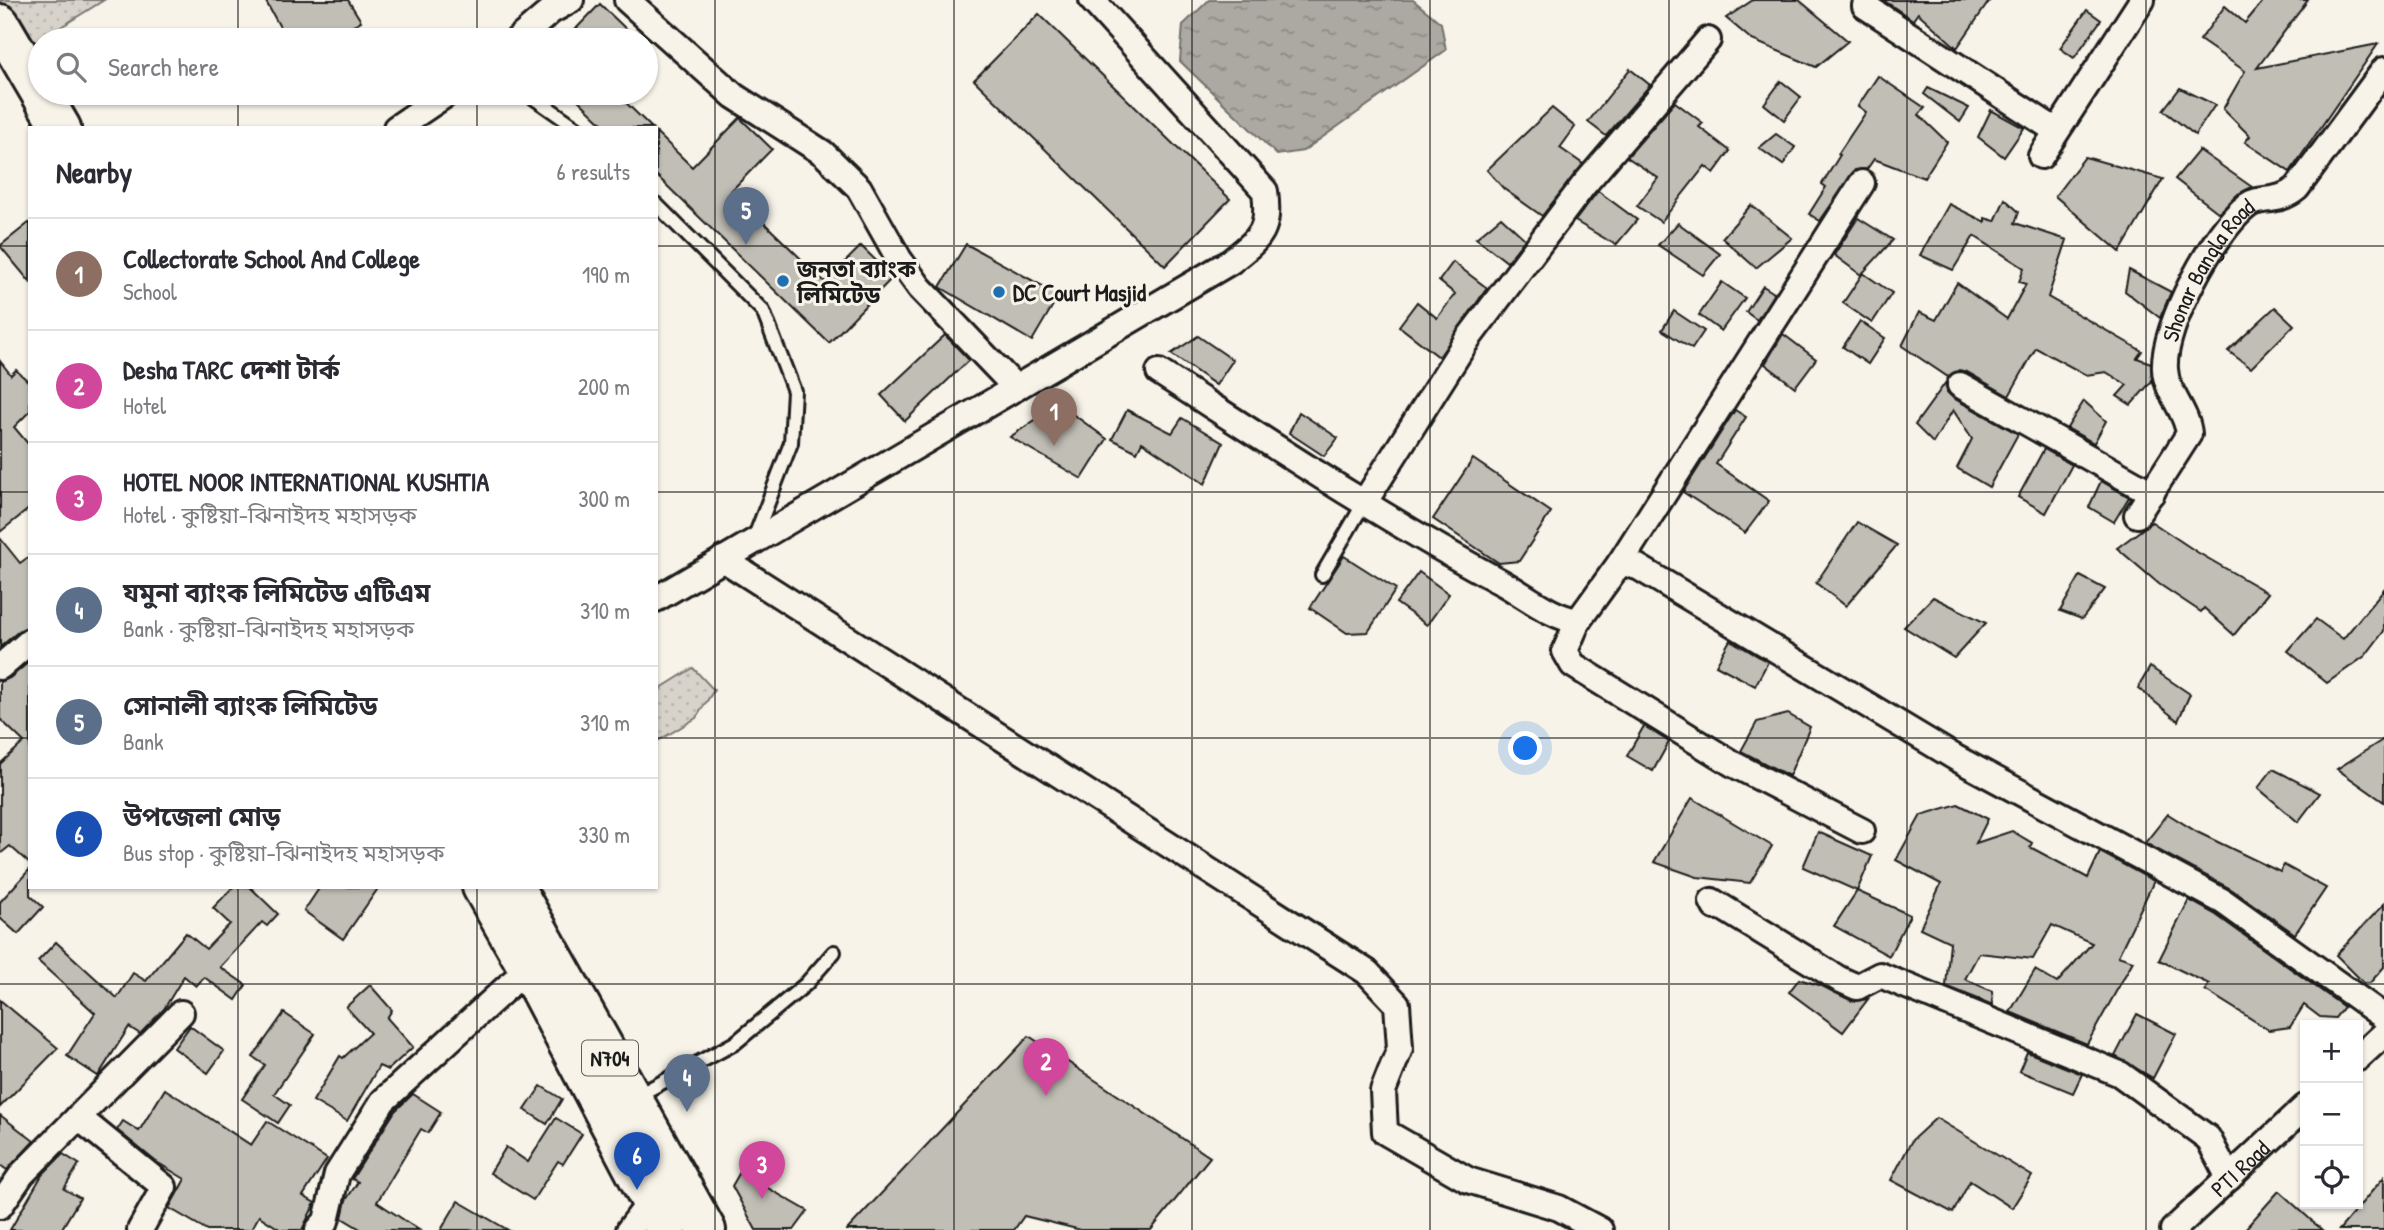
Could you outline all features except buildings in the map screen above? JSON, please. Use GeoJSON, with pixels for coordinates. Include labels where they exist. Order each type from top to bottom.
{"type":"FeatureCollection","features":[{"type":"Feature","properties":{"kind":"highway"},"geometry":{"type":"LineString","coordinates":[[0,24],[28,91]]}},
{"type":"Feature","properties":{"kind":"highway"},"geometry":{"type":"LineString","coordinates":[[0,60],[28,99]]}},
{"type":"Feature","properties":{"kind":"highway"},"geometry":{"type":"LineString","coordinates":[[36,110],[58,126]]}},
{"type":"Feature","properties":{"kind":"highway","name":"N704"},"geometry":{"type":"LineString","coordinates":[[483,889],[657,1211],[706,1230]]}},
{"type":"Feature","properties":{"kind":"highway","name":"N704"},"geometry":{"type":"LineString","coordinates":[[515,889],[632,1098],[657,1211]]}},
{"type":"Feature","properties":{"kind":"street"},"geometry":{"type":"LineString","coordinates":[[531,28],[551,11],[571,0]]}},
{"type":"Feature","properties":{"kind":"street"},"geometry":{"type":"LineString","coordinates":[[627,0],[734,96],[823,153],[859,188],[899,259],[920,288],[1016,388]]}},
{"type":"Feature","properties":{"kind":"street"},"geometry":{"type":"LineString","coordinates":[[658,598],[1230,262],[1256,240],[1268,218],[1265,191],[1092,0]]}},
{"type":"Feature","properties":{"kind":"street"},"geometry":{"type":"LineString","coordinates":[[2041,156],[2055,130],[2142,0]]}},
{"type":"Feature","properties":{"kind":"street"},"geometry":{"type":"LineString","coordinates":[[1866,6],[2055,130]]}},
{"type":"Feature","properties":{"kind":"street"},"geometry":{"type":"LineString","coordinates":[[1364,503],[1467,340],[1583,186],[1708,40]]}},
{"type":"Feature","properties":{"kind":"street","name":"Shonar Bangla Road"},"geometry":{"type":"LineString","coordinates":[[2137,515],[2189,433],[2188,421],[2167,382],[2164,367],[2179,307],[2225,226],[2251,203],[2277,201],[2297,188],[2384,70]]}},
{"type":"Feature","properties":{"kind":"street"},"geometry":{"type":"LineString","coordinates":[[399,126],[430,105]]}},
{"type":"Feature","properties":{"kind":"street"},"geometry":{"type":"LineString","coordinates":[[1862,183],[1620,564],[1578,621],[1565,651],[1573,665],[1733,764],[1862,831]]}},
{"type":"Feature","properties":{"kind":"street"},"geometry":{"type":"LineString","coordinates":[[1159,372],[1364,503],[1563,619],[1578,621]]}},
{"type":"Feature","properties":{"kind":"street"},"geometry":{"type":"LineString","coordinates":[[1960,385],[2152,493]]}},
{"type":"Feature","properties":{"kind":"street"},"geometry":{"type":"LineString","coordinates":[[723,559],[1367,972],[1396,1004],[1400,1048],[1383,1091],[1385,1132],[1468,1180],[1559,1208],[1600,1230]]}},
{"type":"Feature","properties":{"kind":"street"},"geometry":{"type":"LineString","coordinates":[[1620,564],[1639,568],[1956,758],[2224,902],[2384,1017]]}},
{"type":"Feature","properties":{"kind":"street"},"geometry":{"type":"LineString","coordinates":[[0,667],[28,643]]}},
{"type":"Feature","properties":{"kind":"street"},"geometry":{"type":"LineString","coordinates":[[1715,907],[1712,901],[1839,979],[1857,987],[1880,975],[2120,1074],[2208,1138],[2230,1178]]}},
{"type":"Feature","properties":{"kind":"street"},"geometry":{"type":"LineString","coordinates":[[318,1230],[326,1221],[337,1174],[383,1101],[528,968]]}},
{"type":"Feature","properties":{"kind":"street"},"geometry":{"type":"LineString","coordinates":[[0,1206],[22,1174],[181,1013]]}},
{"type":"Feature","properties":{"kind":"street"},"geometry":{"type":"LineString","coordinates":[[2363,1053],[2384,1034]]}},
{"type":"Feature","properties":{"kind":"street","name":"PTI Road"},"geometry":{"type":"LineString","coordinates":[[2174,1230],[2300,1112]]}},
{"type":"Feature","properties":{"kind":"street"},"geometry":{"type":"LineString","coordinates":[[78,1117],[164,1187],[163,1194],[140,1230]]}},
{"type":"Feature","properties":{"kind":"lane"},"geometry":{"type":"LineString","coordinates":[[544,105],[574,126]]}},
{"type":"Feature","properties":{"kind":"lane"},"geometry":{"type":"LineString","coordinates":[[658,206],[763,311],[794,391],[792,443],[752,542]]}},
{"type":"Feature","properties":{"kind":"lane"},"geometry":{"type":"LineString","coordinates":[[1322,575],[1364,503]]}},
{"type":"Feature","properties":{"kind":"lane"},"geometry":{"type":"LineString","coordinates":[[632,1098],[735,1043],[807,984],[834,952]]}},
{"type":"Feature","properties":{"kind":"shaded area"},"geometry":{"type":"Polygon","coordinates":[[[0,0],[104,0],[59,28],[28,28],[28,48],[24,50],[0,0]]]}},
{"type":"Feature","properties":{"kind":"shaded area"},"geometry":{"type":"Polygon","coordinates":[[[693,668],[714,690],[696,718],[658,741],[658,690],[693,668]]]}},
{"type":"Feature","properties":{"kind":"water"},"geometry":{"type":"Polygon","coordinates":[[[1209,0],[1413,0],[1441,23],[1446,50],[1303,151],[1277,155],[1180,61],[1183,25],[1209,0]]]}},
{"type":"Feature","properties":{"kind":"place","name":"সোনালী ব্যাংক লিমিটেড"},"geometry":{"type":"Point","coordinates":[746,245]}},
{"type":"Feature","properties":{"kind":"place","name":"জনতা ব্যাংক লিমিটেড"},"geometry":{"type":"Point","coordinates":[783,281]}},
{"type":"Feature","properties":{"kind":"place","name":"DC Court Masjid"},"geometry":{"type":"Point","coordinates":[999,292]}},
{"type":"Feature","properties":{"kind":"place","name":"Collectorate School And College"},"geometry":{"type":"Point","coordinates":[1054,446]}},
{"type":"Feature","properties":{"kind":"place","name":"Desha TARC দেশা টার্ক"},"geometry":{"type":"Point","coordinates":[1046,1096]}},
{"type":"Feature","properties":{"kind":"place","name":"যমুনা ব্যাংক লিমিটেড এটিএম"},"geometry":{"type":"Point","coordinates":[687,1112]}},
{"type":"Feature","properties":{"kind":"place","name":"উপজেলা মোড়"},"geometry":{"type":"Point","coordinates":[637,1190]}},
{"type":"Feature","properties":{"kind":"place","name":"HOTEL NOOR INTERNATIONAL KUSHTIA"},"geometry":{"type":"Point","coordinates":[762,1199]}}]}
